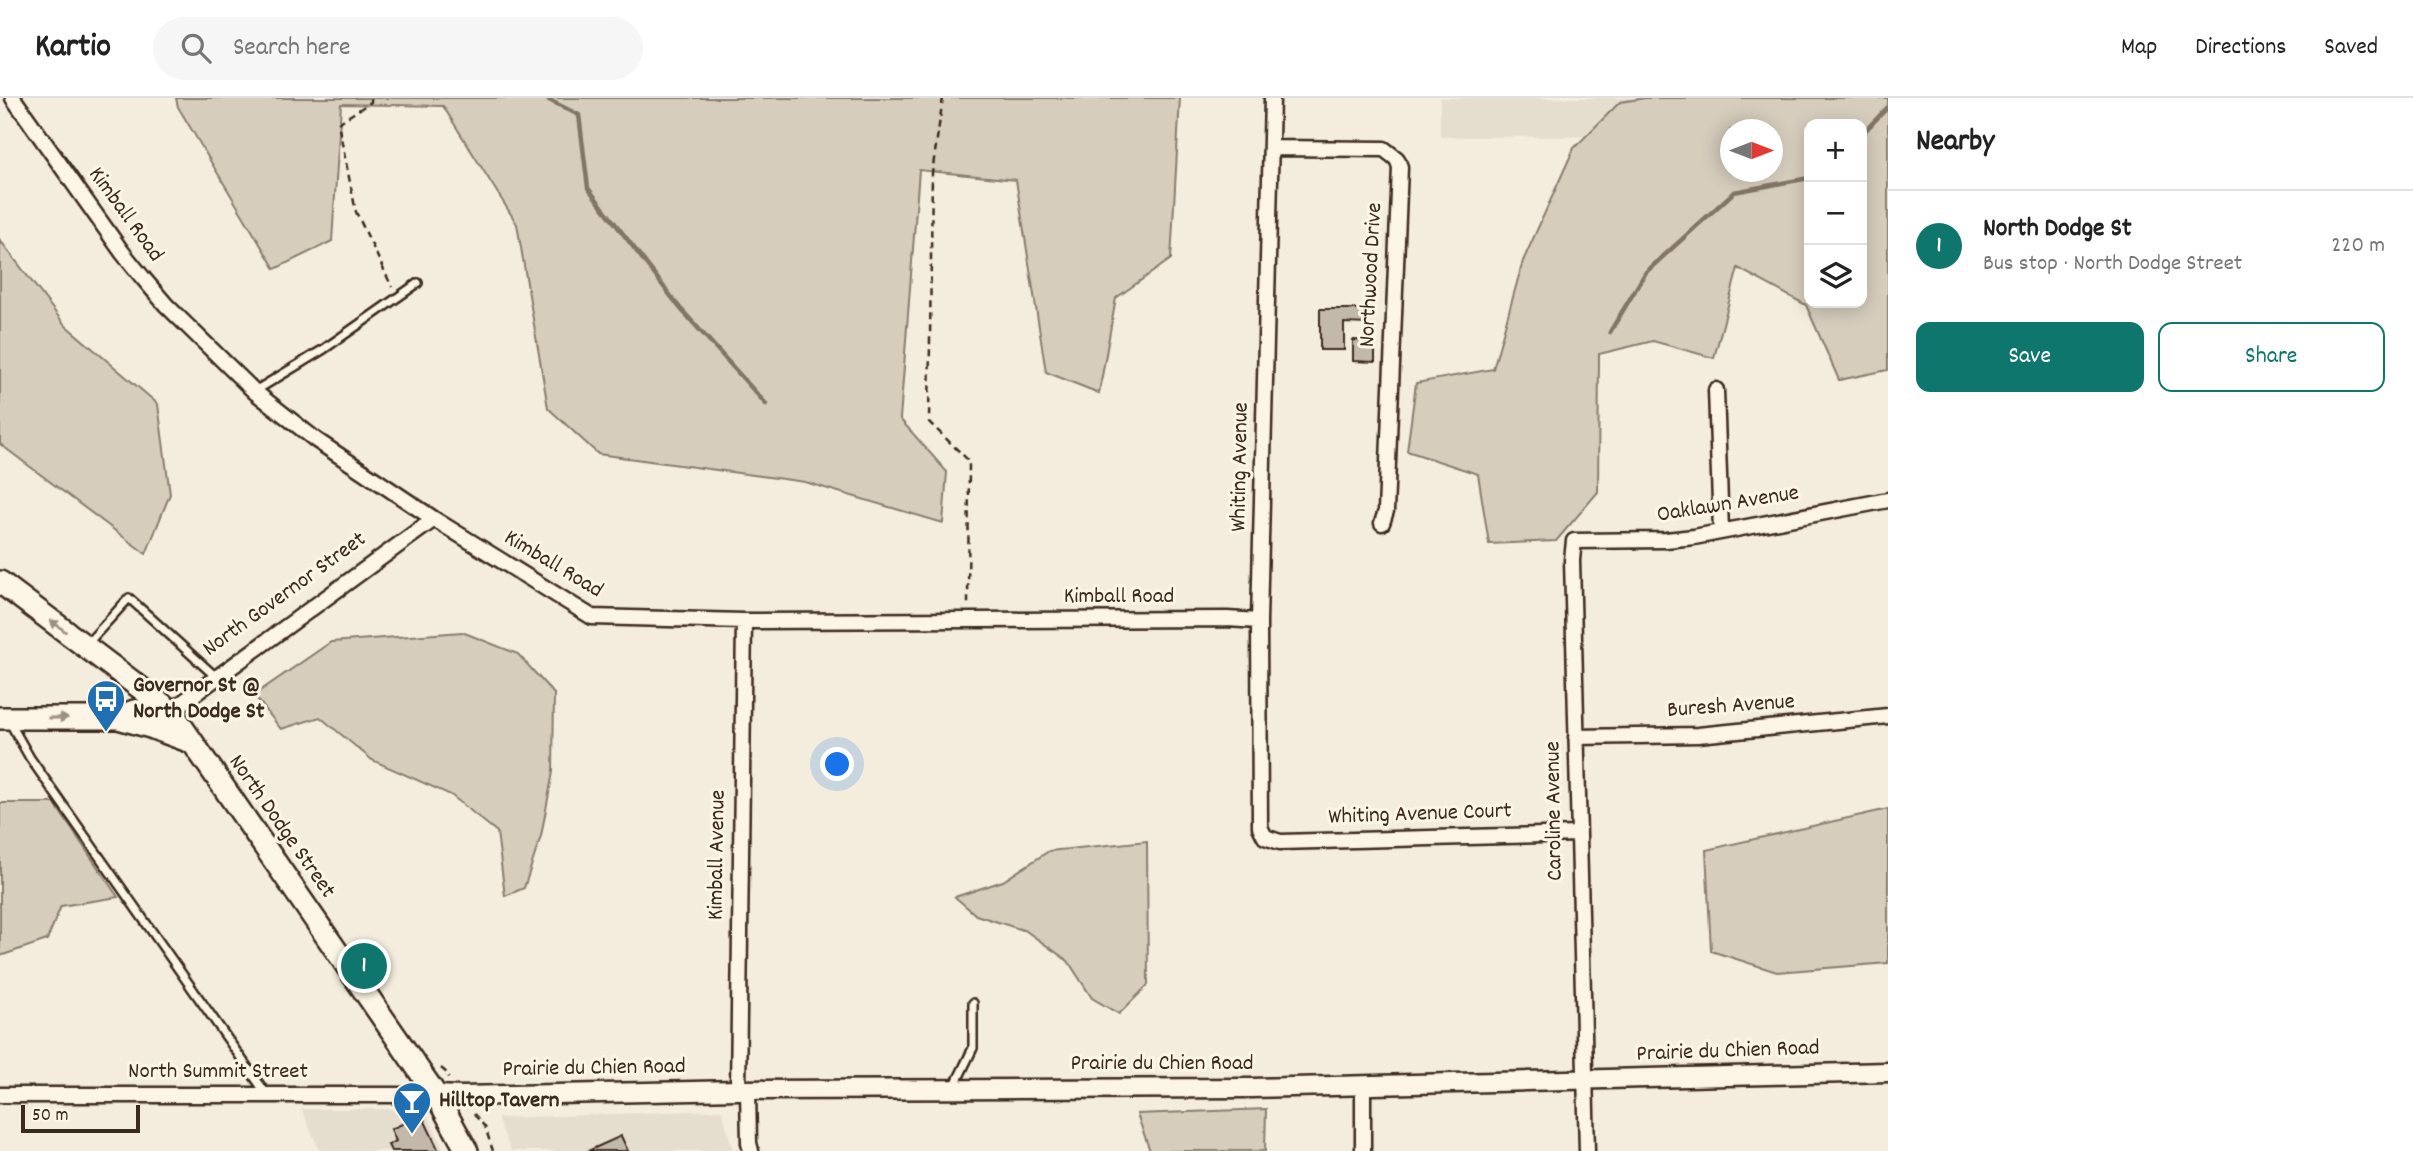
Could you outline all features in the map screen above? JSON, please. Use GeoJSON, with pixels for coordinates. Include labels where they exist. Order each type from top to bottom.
{"type":"FeatureCollection","features":[{"type":"Feature","properties":{"kind":"main road","name":"North Dodge Street"},"geometry":{"type":"LineString","coordinates":[[0,582],[171,711],[436,1095],[467,1151]]}},
{"type":"Feature","properties":{"kind":"main road"},"geometry":{"type":"LineString","coordinates":[[117,670],[125,695],[117,718]]}},
{"type":"Feature","properties":{"kind":"main road"},"geometry":{"type":"LineString","coordinates":[[117,718],[134,710],[171,711]]}},
{"type":"Feature","properties":{"kind":"main road"},"geometry":{"type":"LineString","coordinates":[[4,718],[117,718],[150,726],[191,742]]}},
{"type":"Feature","properties":{"kind":"street","name":"Kimball Road"},"geometry":{"type":"LineString","coordinates":[[13,98],[143,278],[166,305],[255,392],[308,435],[434,519],[592,617],[606,620],[744,621],[1259,621]]}},
{"type":"Feature","properties":{"kind":"street","name":"Whiting Avenue"},"geometry":{"type":"LineString","coordinates":[[1265,836],[1260,827],[1259,621],[1272,98]]}},
{"type":"Feature","properties":{"kind":"street","name":"Northwood Drive"},"geometry":{"type":"LineString","coordinates":[[1271,148],[1384,149],[1397,159],[1400,167],[1386,510],[1382,523]]}},
{"type":"Feature","properties":{"kind":"street"},"geometry":{"type":"LineString","coordinates":[[1716,390],[1718,510],[1721,531]]}},
{"type":"Feature","properties":{"kind":"street","name":"Oaklawn Avenue"},"geometry":{"type":"LineString","coordinates":[[1574,541],[1695,537],[1888,500]]}},
{"type":"Feature","properties":{"kind":"street","name":"North Governor Street"},"geometry":{"type":"LineString","coordinates":[[171,711],[434,519]]}},
{"type":"Feature","properties":{"kind":"street","name":"Caroline Avenue"},"geometry":{"type":"LineString","coordinates":[[1574,541],[1572,561],[1587,1151]]}},
{"type":"Feature","properties":{"kind":"street","name":"Kimball Avenue"},"geometry":{"type":"LineString","coordinates":[[744,621],[743,1090],[751,1151]]}},
{"type":"Feature","properties":{"kind":"street","name":"Buresh Avenue"},"geometry":{"type":"LineString","coordinates":[[1576,737],[1698,735],[1888,716]]}},
{"type":"Feature","properties":{"kind":"street","name":"Whiting Avenue Court"},"geometry":{"type":"LineString","coordinates":[[1265,836],[1280,842],[1578,834]]}},
{"type":"Feature","properties":{"kind":"street","name":"Prairie du Chien Road"},"geometry":{"type":"LineString","coordinates":[[436,1095],[1363,1086],[1888,1072]]}},
{"type":"Feature","properties":{"kind":"street"},"geometry":{"type":"LineString","coordinates":[[1363,1086],[1363,1151]]}},
{"type":"Feature","properties":{"kind":"street","name":"North Summit Street"},"geometry":{"type":"LineString","coordinates":[[0,1095],[436,1095]]}},
{"type":"Feature","properties":{"kind":"lane"},"geometry":{"type":"LineString","coordinates":[[255,392],[324,349],[418,283]]}},
{"type":"Feature","properties":{"kind":"lane"},"geometry":{"type":"LineString","coordinates":[[85,646],[129,598],[217,678]]}},
{"type":"Feature","properties":{"kind":"lane"},"geometry":{"type":"LineString","coordinates":[[4,718],[267,1095]]}},
{"type":"Feature","properties":{"kind":"lane"},"geometry":{"type":"LineString","coordinates":[[953,1089],[973,1048],[973,1003]]}},
{"type":"Feature","properties":{"kind":"path"},"geometry":{"type":"LineString","coordinates":[[371,98],[371,102],[338,123],[356,212],[398,298]]}},
{"type":"Feature","properties":{"kind":"path"},"geometry":{"type":"LineString","coordinates":[[943,98],[932,173],[929,422],[969,461],[968,620]]}},
{"type":"Feature","properties":{"kind":"shaded area"},"geometry":{"type":"Polygon","coordinates":[[[176,98],[1180,98],[1171,259],[1116,298],[1099,393],[1046,372],[1016,180],[919,170],[900,419],[947,472],[943,523],[805,482],[598,454],[548,408],[517,224],[443,106],[341,104],[332,241],[275,269],[178,107],[176,98]]]}},
{"type":"Feature","properties":{"kind":"shaded area"},"geometry":{"type":"Polygon","coordinates":[[[1440,98],[1888,98],[1867,119],[1804,119],[1804,125],[1783,128],[1783,119],[1720,119],[1720,136],[1440,137],[1440,98]]]}},
{"type":"Feature","properties":{"kind":"shaded area"},"geometry":{"type":"Polygon","coordinates":[[[1645,98],[1888,98],[1888,370],[1839,380],[1807,308],[1867,308],[1867,119],[1804,119],[1804,304],[1738,268],[1714,358],[1653,341],[1599,354],[1598,492],[1556,541],[1489,544],[1478,474],[1407,451],[1416,383],[1493,369],[1523,261],[1574,148],[1620,102],[1645,98]]]}},
{"type":"Feature","properties":{"kind":"shaded area"},"geometry":{"type":"Polygon","coordinates":[[[0,240],[65,325],[158,404],[170,494],[146,554],[0,444],[0,240]]]}},
{"type":"Feature","properties":{"kind":"shaded area"},"geometry":{"type":"Polygon","coordinates":[[[462,632],[518,654],[554,694],[553,772],[541,836],[524,888],[505,896],[497,832],[451,795],[372,760],[320,717],[281,729],[254,695],[331,642],[462,632]]]}},
{"type":"Feature","properties":{"kind":"shaded area"},"geometry":{"type":"Polygon","coordinates":[[[0,803],[54,803],[118,897],[61,906],[47,940],[0,956],[0,803]]]}},
{"type":"Feature","properties":{"kind":"shaded area"},"geometry":{"type":"Polygon","coordinates":[[[1888,809],[1888,963],[1777,972],[1711,951],[1706,850],[1888,809]]]}},
{"type":"Feature","properties":{"kind":"shaded area"},"geometry":{"type":"Polygon","coordinates":[[[1147,841],[1148,985],[1119,1014],[1092,998],[1068,961],[1026,931],[976,915],[955,897],[1003,881],[1049,851],[1147,841]]]}},
{"type":"Feature","properties":{"kind":"shaded area"},"geometry":{"type":"Polygon","coordinates":[[[301,1109],[425,1109],[444,1151],[320,1151],[301,1109]]]}},
{"type":"Feature","properties":{"kind":"shaded area"},"geometry":{"type":"Polygon","coordinates":[[[1266,1109],[1265,1151],[1150,1151],[1137,1114],[1266,1109]]]}},
{"type":"Feature","properties":{"kind":"shaded area"},"geometry":{"type":"Polygon","coordinates":[[[722,1110],[733,1151],[511,1151],[497,1118],[722,1110]]]}},
{"type":"Feature","properties":{"kind":"building"},"geometry":{"type":"Polygon","coordinates":[[[1320,309],[1368,309],[1368,324],[1344,323],[1344,350],[1320,350],[1320,309]]]}},
{"type":"Feature","properties":{"kind":"building"},"geometry":{"type":"Polygon","coordinates":[[[1353,340],[1375,341],[1375,362],[1353,361],[1353,340]]]}},
{"type":"Feature","properties":{"kind":"building","name":"Hilltop Tavern"},"geometry":{"type":"Polygon","coordinates":[[[422,1115],[439,1151],[391,1151],[388,1145],[396,1141],[391,1129],[422,1115]]]}},
{"type":"Feature","properties":{"kind":"building"},"geometry":{"type":"Polygon","coordinates":[[[621,1136],[628,1151],[588,1151],[621,1136]]]}},
{"type":"Feature","properties":{"kind":"waterway"},"geometry":{"type":"LineString","coordinates":[[545,98],[579,115],[588,188],[680,308],[766,404]]}},
{"type":"Feature","properties":{"kind":"waterway"},"geometry":{"type":"LineString","coordinates":[[1867,129],[1888,107]]}},
{"type":"Feature","properties":{"kind":"waterway"},"geometry":{"type":"LineString","coordinates":[[1610,332],[1646,272],[1734,192],[1804,179]]}},
{"type":"Feature","properties":{"kind":"place","name":"Governor St @ North Dodge St"},"geometry":{"type":"Point","coordinates":[106,733]}},
{"type":"Feature","properties":{"kind":"place","name":"North Dodge St"},"geometry":{"type":"Point","coordinates":[364,966]}},
{"type":"Feature","properties":{"kind":"place","name":"Hilltop Tavern"},"geometry":{"type":"Point","coordinates":[412,1135]}}]}
